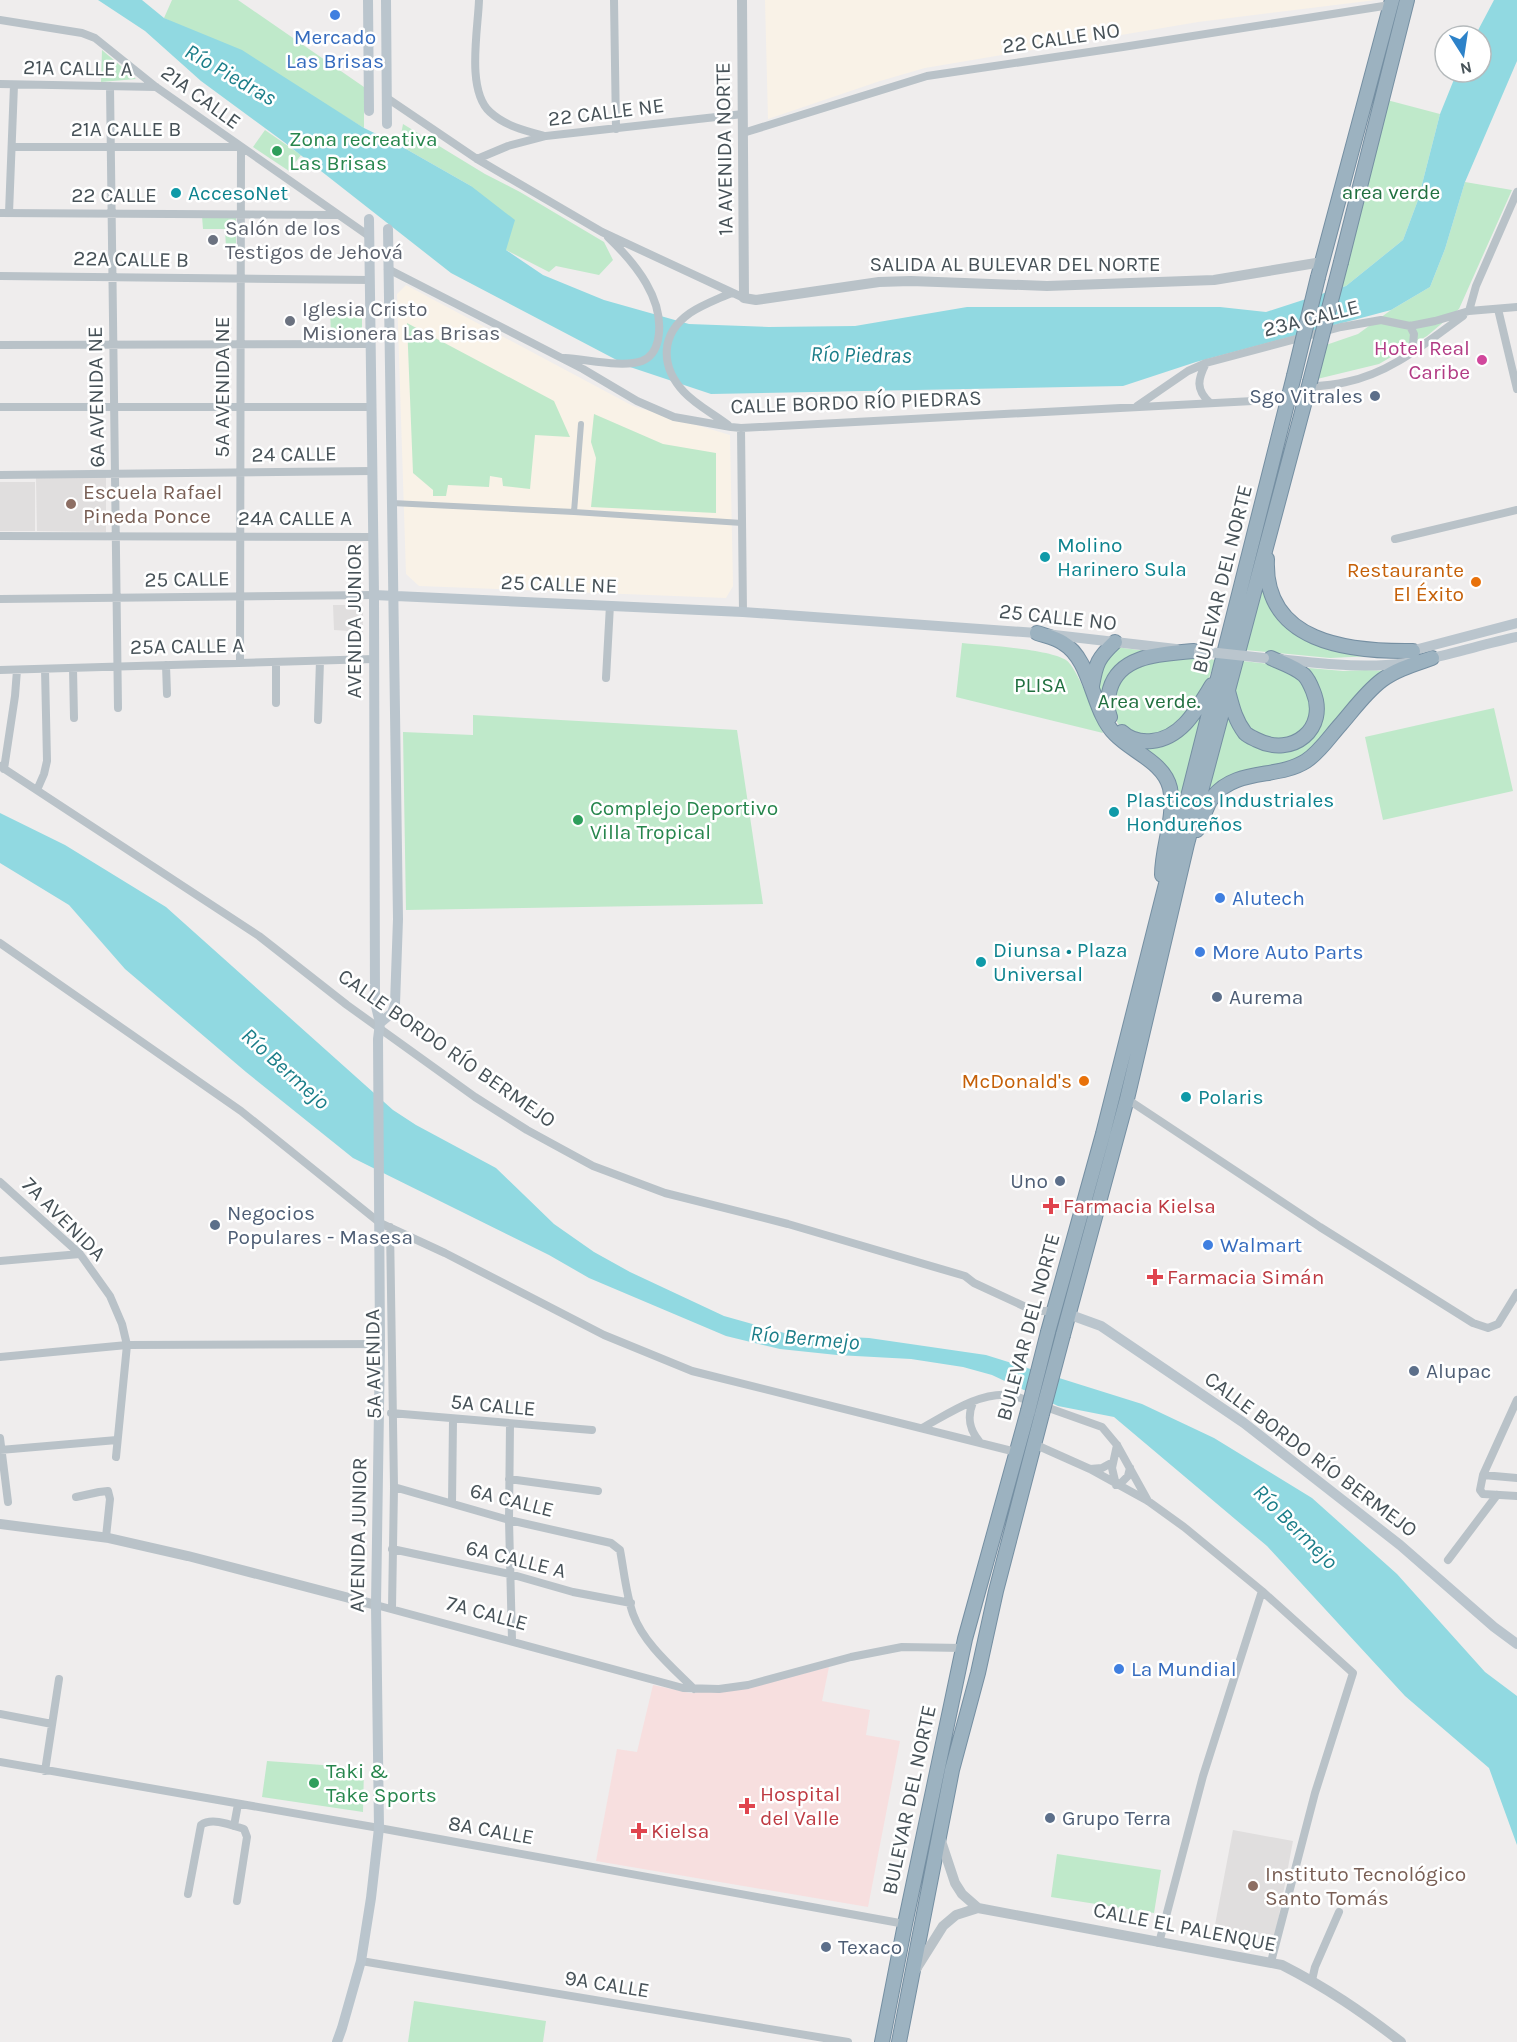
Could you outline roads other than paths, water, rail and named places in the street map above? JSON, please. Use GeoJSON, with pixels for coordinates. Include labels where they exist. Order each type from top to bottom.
{"type":"FeatureCollection","features":[{"type":"Feature","properties":{"kind":"highway","name":"BULEVAR DEL NORTE"},"geometry":{"type":"LineString","coordinates":[[899,2042],[952,1770],[978,1673],[996,1591],[1041,1414],[1127,1099],[1187,844],[1341,262],[1407,0]]}},
{"type":"Feature","properties":{"kind":"highway","name":"BULEVAR DEL NORTE"},"geometry":{"type":"LineString","coordinates":[[882,2042],[963,1648],[1103,1134],[1318,277],[1391,2]]}},
{"type":"Feature","properties":{"kind":"highway"},"geometry":{"type":"LineString","coordinates":[[1268,537],[1269,586],[1274,599],[1290,622],[1303,632],[1324,642],[1345,647],[1380,652],[1413,651]]}},
{"type":"Feature","properties":{"kind":"highway"},"geometry":{"type":"LineString","coordinates":[[1037,633],[1064,643],[1075,653],[1092,686],[1100,711],[1113,733],[1150,760],[1163,774],[1169,786],[1172,806],[1162,864],[1163,898]]}},
{"type":"Feature","properties":{"kind":"highway"},"geometry":{"type":"LineString","coordinates":[[1092,686],[1095,666],[1115,642]]}},
{"type":"Feature","properties":{"kind":"highway"},"geometry":{"type":"LineString","coordinates":[[1196,651],[1155,655],[1136,660],[1120,670],[1112,682],[1107,700],[1108,712],[1115,726],[1127,737],[1143,742],[1163,740],[1175,734],[1197,709],[1220,674]]}},
{"type":"Feature","properties":{"kind":"highway"},"geometry":{"type":"LineString","coordinates":[[1187,844],[1200,826],[1212,798],[1224,786],[1242,778],[1278,771],[1304,762],[1316,753],[1365,696],[1383,680],[1404,668],[1432,657]]}},
{"type":"Feature","properties":{"kind":"highway"},"geometry":{"type":"LineString","coordinates":[[1228,690],[1234,715],[1246,735],[1275,747],[1301,739],[1312,729],[1317,714],[1317,700],[1305,676],[1268,658]]}},
{"type":"Feature","properties":{"kind":"main road"},"geometry":{"type":"LineString","coordinates":[[368,0],[369,111]]}},
{"type":"Feature","properties":{"kind":"main road"},"geometry":{"type":"LineString","coordinates":[[386,0],[387,124]]}},
{"type":"Feature","properties":{"kind":"main road","name":"AVENIDA JUNIOR"},"geometry":{"type":"LineString","coordinates":[[337,2042],[361,1961],[379,1828],[376,1605],[380,1344],[385,1225],[380,1208],[379,1030],[375,1002],[374,595],[369,219]]}},
{"type":"Feature","properties":{"kind":"main road","name":"AVENIDA JUNIOR"},"geometry":{"type":"LineString","coordinates":[[379,1030],[392,1013],[397,994],[388,229]]}},
{"type":"Feature","properties":{"kind":"main road","name":"25 CALLE NE"},"geometry":{"type":"LineString","coordinates":[[374,595],[743,612]]}},
{"type":"Feature","properties":{"kind":"main road","name":"25 CALLE NO"},"geometry":{"type":"LineString","coordinates":[[743,612],[1037,633],[1268,658],[1333,664],[1370,664]]}},
{"type":"Feature","properties":{"kind":"main road"},"geometry":{"type":"LineString","coordinates":[[1370,664],[1517,623]]}},
{"type":"Feature","properties":{"kind":"main road"},"geometry":{"type":"LineString","coordinates":[[1370,664],[1385,665],[1432,657],[1517,637]]}},
{"type":"Feature","properties":{"kind":"main road","name":"CALLE BORDO RÍO BERMEJO"},"geometry":{"type":"LineString","coordinates":[[1068,1314],[1101,1326],[1250,1427],[1400,1545],[1494,1627],[1517,1644]]}},
{"type":"Feature","properties":{"kind":"street"},"geometry":{"type":"LineString","coordinates":[[479,0],[475,80],[479,94],[489,111],[508,124],[520,130],[546,136]]}},
{"type":"Feature","properties":{"kind":"street"},"geometry":{"type":"LineString","coordinates":[[614,0],[616,129]]}},
{"type":"Feature","properties":{"kind":"street","name":"1A AVENIDA NORTE"},"geometry":{"type":"LineString","coordinates":[[742,0],[744,298]]}},
{"type":"Feature","properties":{"kind":"street","name":"22 CALLE NO"},"geometry":{"type":"LineString","coordinates":[[743,133],[927,76],[1123,48],[1391,2]]}},
{"type":"Feature","properties":{"kind":"street","name":"21A CALLE"},"geometry":{"type":"LineString","coordinates":[[0,20],[72,31],[95,38],[156,87],[369,236]]}},
{"type":"Feature","properties":{"kind":"street","name":"21A CALLE A"},"geometry":{"type":"LineString","coordinates":[[0,84],[156,87]]}},
{"type":"Feature","properties":{"kind":"street"},"geometry":{"type":"LineString","coordinates":[[4,213],[12,147],[14,85]]}},
{"type":"Feature","properties":{"kind":"street","name":"6A AVENIDA NE"},"geometry":{"type":"LineString","coordinates":[[110,86],[118,708]]}},
{"type":"Feature","properties":{"kind":"street"},"geometry":{"type":"LineString","coordinates":[[387,98],[477,159],[602,232],[744,298]]}},
{"type":"Feature","properties":{"kind":"street","name":"22 CALLE NE"},"geometry":{"type":"LineString","coordinates":[[477,159],[508,146],[546,136],[743,114]]}},
{"type":"Feature","properties":{"kind":"street","name":"21A CALLE B"},"geometry":{"type":"LineString","coordinates":[[12,147],[241,147]]}},
{"type":"Feature","properties":{"kind":"street","name":"5A AVENIDA NE"},"geometry":{"type":"LineString","coordinates":[[240,663],[241,147]]}},
{"type":"Feature","properties":{"kind":"street"},"geometry":{"type":"LineString","coordinates":[[1309,384],[1346,382],[1381,371],[1412,353],[1469,311],[1476,286],[1516,197]]}},
{"type":"Feature","properties":{"kind":"street","name":"22 CALLE"},"geometry":{"type":"LineString","coordinates":[[4,213],[336,215]]}},
{"type":"Feature","properties":{"kind":"street"},"geometry":{"type":"LineString","coordinates":[[560,357],[616,362],[642,361],[656,348],[661,318],[646,282],[625,254],[602,232]]}},
{"type":"Feature","properties":{"kind":"street","name":"SALIDA AL BULEVAR DEL NORTE"},"geometry":{"type":"LineString","coordinates":[[744,298],[756,300],[879,282],[1047,286],[1214,280],[1322,262]]}},
{"type":"Feature","properties":{"kind":"street","name":"CALLE BORDO RÍO PIEDRAS"},"geometry":{"type":"LineString","coordinates":[[388,269],[560,357],[637,401],[674,417],[731,427],[1289,399]]}},
{"type":"Feature","properties":{"kind":"street","name":"22A CALLE B"},"geometry":{"type":"LineString","coordinates":[[0,276],[370,280]]}},
{"type":"Feature","properties":{"kind":"street"},"geometry":{"type":"LineString","coordinates":[[731,293],[690,313],[673,329],[665,350],[671,373],[683,391],[731,427]]}},
{"type":"Feature","properties":{"kind":"street","name":"23A CALLE"},"geometry":{"type":"LineString","coordinates":[[1136,407],[1188,371],[1206,363],[1341,327],[1382,320],[1410,326],[1469,311],[1517,307]]}},
{"type":"Feature","properties":{"kind":"street"},"geometry":{"type":"LineString","coordinates":[[1498,309],[1517,389]]}},
{"type":"Feature","properties":{"kind":"street"},"geometry":{"type":"LineString","coordinates":[[1410,326],[1414,334],[1412,353]]}},
{"type":"Feature","properties":{"kind":"street"},"geometry":{"type":"LineString","coordinates":[[0,345],[371,344]]}},
{"type":"Feature","properties":{"kind":"street"},"geometry":{"type":"LineString","coordinates":[[1206,363],[1199,377],[1200,391],[1210,403]]}},
{"type":"Feature","properties":{"kind":"street"},"geometry":{"type":"LineString","coordinates":[[0,407],[371,407]]}},
{"type":"Feature","properties":{"kind":"street"},"geometry":{"type":"LineString","coordinates":[[574,512],[581,424]]}},
{"type":"Feature","properties":{"kind":"street"},"geometry":{"type":"LineString","coordinates":[[741,428],[743,612]]}},
{"type":"Feature","properties":{"kind":"street","name":"24 CALLE"},"geometry":{"type":"LineString","coordinates":[[0,475],[372,471]]}},
{"type":"Feature","properties":{"kind":"street"},"geometry":{"type":"LineString","coordinates":[[392,503],[742,523]]}},
{"type":"Feature","properties":{"kind":"street"},"geometry":{"type":"LineString","coordinates":[[1395,539],[1517,510]]}},
{"type":"Feature","properties":{"kind":"street","name":"24A CALLE A"},"geometry":{"type":"LineString","coordinates":[[0,536],[373,537]]}},
{"type":"Feature","properties":{"kind":"street","name":"25 CALLE"},"geometry":{"type":"LineString","coordinates":[[0,599],[374,595]]}},
{"type":"Feature","properties":{"kind":"street"},"geometry":{"type":"LineString","coordinates":[[606,678],[610,605]]}},
{"type":"Feature","properties":{"kind":"street","name":"25A CALLE A"},"geometry":{"type":"LineString","coordinates":[[0,670],[374,659]]}},
{"type":"Feature","properties":{"kind":"street"},"geometry":{"type":"LineString","coordinates":[[318,720],[320,661]]}},
{"type":"Feature","properties":{"kind":"street"},"geometry":{"type":"LineString","coordinates":[[276,662],[276,703]]}},
{"type":"Feature","properties":{"kind":"street"},"geometry":{"type":"LineString","coordinates":[[166,665],[167,694]]}},
{"type":"Feature","properties":{"kind":"street"},"geometry":{"type":"LineString","coordinates":[[73,668],[74,718]]}},
{"type":"Feature","properties":{"kind":"street"},"geometry":{"type":"LineString","coordinates":[[37,790],[47,760],[45,669]]}},
{"type":"Feature","properties":{"kind":"street"},"geometry":{"type":"LineString","coordinates":[[2,767],[15,696],[16,670]]}},
{"type":"Feature","properties":{"kind":"street","name":"CALLE BORDO RÍO BERMEJO"},"geometry":{"type":"LineString","coordinates":[[2,767],[259,936],[379,1030],[527,1130],[593,1167],[664,1193],[788,1224],[964,1276],[1030,1309],[1053,1311]]}},
{"type":"Feature","properties":{"kind":"street"},"geometry":{"type":"LineString","coordinates":[[0,943],[241,1111],[385,1225],[446,1253],[604,1335],[692,1371],[1016,1452]]}},
{"type":"Feature","properties":{"kind":"street"},"geometry":{"type":"LineString","coordinates":[[1127,1099],[1320,1227],[1473,1323],[1488,1328],[1498,1324],[1517,1293]]}},
{"type":"Feature","properties":{"kind":"street","name":"7A AVENIDA"},"geometry":{"type":"LineString","coordinates":[[0,1182],[80,1254],[110,1296],[122,1324],[127,1345],[116,1457]]}},
{"type":"Feature","properties":{"kind":"street","name":"5A AVENIDA"},"geometry":{"type":"LineString","coordinates":[[385,1225],[394,1487],[393,1608]]}},
{"type":"Feature","properties":{"kind":"street"},"geometry":{"type":"LineString","coordinates":[[0,1261],[80,1254]]}},
{"type":"Feature","properties":{"kind":"street"},"geometry":{"type":"LineString","coordinates":[[0,1357],[127,1345],[380,1344]]}},
{"type":"Feature","properties":{"kind":"street"},"geometry":{"type":"LineString","coordinates":[[922,1428],[973,1402],[994,1395],[1012,1395],[1102,1427],[1117,1445],[1148,1501]]}},
{"type":"Feature","properties":{"kind":"street"},"geometry":{"type":"LineString","coordinates":[[1517,1400],[1483,1475],[1480,1490],[1483,1494],[1517,1496]]}},
{"type":"Feature","properties":{"kind":"street"},"geometry":{"type":"LineString","coordinates":[[973,1402],[969,1423],[979,1441]]}},
{"type":"Feature","properties":{"kind":"street","name":"5A CALLE"},"geometry":{"type":"LineString","coordinates":[[392,1413],[453,1420],[592,1430]]}},
{"type":"Feature","properties":{"kind":"street"},"geometry":{"type":"LineString","coordinates":[[452,1503],[453,1420]]}},
{"type":"Feature","properties":{"kind":"street"},"geometry":{"type":"LineString","coordinates":[[510,1424],[509,1520],[512,1640]]}},
{"type":"Feature","properties":{"kind":"street"},"geometry":{"type":"LineString","coordinates":[[0,1438],[8,1502]]}},
{"type":"Feature","properties":{"kind":"street"},"geometry":{"type":"LineString","coordinates":[[1,1450],[117,1440]]}},
{"type":"Feature","properties":{"kind":"street"},"geometry":{"type":"LineString","coordinates":[[1034,1444],[1090,1469],[1148,1501],[1263,1591],[1353,1672],[1315,1793],[1271,1962]]}},
{"type":"Feature","properties":{"kind":"street"},"geometry":{"type":"LineString","coordinates":[[1117,1445],[1112,1473],[1117,1485]]}},
{"type":"Feature","properties":{"kind":"street"},"geometry":{"type":"LineString","coordinates":[[1090,1469],[1102,1468],[1113,1462]]}},
{"type":"Feature","properties":{"kind":"street"},"geometry":{"type":"LineString","coordinates":[[1117,1485],[1128,1476],[1130,1468]]}},
{"type":"Feature","properties":{"kind":"street"},"geometry":{"type":"LineString","coordinates":[[1483,1475],[1517,1478]]}},
{"type":"Feature","properties":{"kind":"street"},"geometry":{"type":"LineString","coordinates":[[509,1479],[598,1491]]}},
{"type":"Feature","properties":{"kind":"street","name":"6A CALLE"},"geometry":{"type":"LineString","coordinates":[[394,1487],[509,1520],[611,1543],[620,1550],[631,1603]]}},
{"type":"Feature","properties":{"kind":"street"},"geometry":{"type":"LineString","coordinates":[[76,1497],[108,1491],[110,1499],[106,1537]]}},
{"type":"Feature","properties":{"kind":"street"},"geometry":{"type":"LineString","coordinates":[[1448,1560],[1497,1495]]}},
{"type":"Feature","properties":{"kind":"street","name":"7A CALLE"},"geometry":{"type":"LineString","coordinates":[[0,1524],[106,1537],[188,1556],[393,1608],[683,1688],[719,1689],[748,1685],[851,1657],[902,1647],[963,1648]]}},
{"type":"Feature","properties":{"kind":"street","name":"6A CALLE A"},"geometry":{"type":"LineString","coordinates":[[392,1549],[510,1574],[573,1592],[631,1603]]}},
{"type":"Feature","properties":{"kind":"street"},"geometry":{"type":"LineString","coordinates":[[1159,1943],[1203,1776],[1263,1591]]}},
{"type":"Feature","properties":{"kind":"street"},"geometry":{"type":"LineString","coordinates":[[631,1603],[642,1633],[666,1662],[694,1689]]}},
{"type":"Feature","properties":{"kind":"street"},"geometry":{"type":"LineString","coordinates":[[45,1771],[59,1679]]}},
{"type":"Feature","properties":{"kind":"street"},"geometry":{"type":"LineString","coordinates":[[0,1714],[51,1724]]}},
{"type":"Feature","properties":{"kind":"street","name":"8A CALLE"},"geometry":{"type":"LineString","coordinates":[[0,1762],[379,1828],[905,1924]]}},
{"type":"Feature","properties":{"kind":"street"},"geometry":{"type":"LineString","coordinates":[[234,1826],[238,1804]]}},
{"type":"Feature","properties":{"kind":"street"},"geometry":{"type":"LineString","coordinates":[[188,1894],[201,1825],[206,1821],[213,1821],[244,1829],[247,1837],[237,1901]]}},
{"type":"Feature","properties":{"kind":"street"},"geometry":{"type":"LineString","coordinates":[[939,1834],[955,1883],[962,1894],[978,1908]]}},
{"type":"Feature","properties":{"kind":"street"},"geometry":{"type":"LineString","coordinates":[[911,1977],[943,1926],[956,1915],[978,1908]]}},
{"type":"Feature","properties":{"kind":"street","name":"CALLE EL PALENQUE"},"geometry":{"type":"LineString","coordinates":[[978,1908],[1282,1965],[1312,1980],[1359,2009],[1401,2042]]}},
{"type":"Feature","properties":{"kind":"street"},"geometry":{"type":"LineString","coordinates":[[1312,1980],[1315,1967],[1339,1912]]}},
{"type":"Feature","properties":{"kind":"street","name":"9A CALLE"},"geometry":{"type":"LineString","coordinates":[[361,1961],[848,2042]]}},
{"type":"Feature","properties":{"kind":"water","name":"Río Piedras"},"geometry":{"type":"Polygon","coordinates":[[[98,0],[142,0],[164,18],[242,50],[364,128],[471,186],[515,220],[506,250],[543,275],[604,300],[689,324],[769,327],[855,326],[967,307],[1220,307],[1266,312],[1346,286],[1403,240],[1418,200],[1440,114],[1452,84],[1493,84],[1493,24],[1481,24],[1494,0],[1517,0],[1517,61],[1465,182],[1445,249],[1430,287],[1391,310],[1196,362],[1123,386],[711,394],[630,367],[451,273],[284,142],[201,81],[145,31],[98,0]]]}},
{"type":"Feature","properties":{"kind":"water","name":"Río Bermejo"},"geometry":{"type":"Polygon","coordinates":[[[0,813],[65,845],[166,907],[393,1110],[496,1168],[554,1224],[594,1252],[630,1272],[724,1316],[788,1334],[869,1338],[986,1355],[1142,1404],[1214,1438],[1312,1498],[1397,1574],[1485,1672],[1517,1696],[1517,1845],[1489,1768],[1405,1696],[1267,1546],[1114,1417],[1058,1406],[992,1375],[963,1367],[911,1359],[780,1349],[726,1336],[589,1278],[549,1255],[353,1158],[246,1072],[125,969],[69,905],[0,863],[0,813]]]}},
{"type":"Feature","properties":{"kind":"place","name":"Mercado Las Brisas"},"geometry":{"type":"Point","coordinates":[335,15]}},
{"type":"Feature","properties":{"kind":"place","name":"Zona recreativa Las Brisas"},"geometry":{"type":"Point","coordinates":[277,151]}},
{"type":"Feature","properties":{"kind":"place","name":"AccesoNet"},"geometry":{"type":"Point","coordinates":[176,193]}},
{"type":"Feature","properties":{"kind":"place","name":"Salón de los Testigos de Jehová"},"geometry":{"type":"Point","coordinates":[213,240]}},
{"type":"Feature","properties":{"kind":"place","name":"Iglesia Cristo Misionera Las Brisas"},"geometry":{"type":"Point","coordinates":[290,321]}},
{"type":"Feature","properties":{"kind":"place","name":"Hotel Real Caribe"},"geometry":{"type":"Point","coordinates":[1482,360]}},
{"type":"Feature","properties":{"kind":"place","name":"Sgo Vitrales"},"geometry":{"type":"Point","coordinates":[1375,396]}},
{"type":"Feature","properties":{"kind":"place","name":"Escuela Rafael Pineda Ponce"},"geometry":{"type":"Point","coordinates":[71,504]}},
{"type":"Feature","properties":{"kind":"place","name":"Molino Harinero Sula"},"geometry":{"type":"Point","coordinates":[1045,557]}},
{"type":"Feature","properties":{"kind":"place","name":"Restaurante El Éxito"},"geometry":{"type":"Point","coordinates":[1476,582]}},
{"type":"Feature","properties":{"kind":"place","name":"Plasticos Industriales Hondureños"},"geometry":{"type":"Point","coordinates":[1114,812]}},
{"type":"Feature","properties":{"kind":"place","name":"Complejo Deportivo Villa Tropical"},"geometry":{"type":"Point","coordinates":[578,820]}},
{"type":"Feature","properties":{"kind":"place","name":"Alutech"},"geometry":{"type":"Point","coordinates":[1220,898]}},
{"type":"Feature","properties":{"kind":"place","name":"More Auto Parts"},"geometry":{"type":"Point","coordinates":[1200,952]}},
{"type":"Feature","properties":{"kind":"place","name":"Diunsa • Plaza Universal"},"geometry":{"type":"Point","coordinates":[981,962]}},
{"type":"Feature","properties":{"kind":"place","name":"Aurema"},"geometry":{"type":"Point","coordinates":[1217,997]}},
{"type":"Feature","properties":{"kind":"place","name":"McDonald's"},"geometry":{"type":"Point","coordinates":[1084,1081]}},
{"type":"Feature","properties":{"kind":"place","name":"Polaris"},"geometry":{"type":"Point","coordinates":[1186,1097]}},
{"type":"Feature","properties":{"kind":"place","name":"Uno"},"geometry":{"type":"Point","coordinates":[1060,1181]}},
{"type":"Feature","properties":{"kind":"place","name":"Farmacia Kielsa"},"geometry":{"type":"Point","coordinates":[1051,1206]}},
{"type":"Feature","properties":{"kind":"place","name":"Negocios Populares - Masesa"},"geometry":{"type":"Point","coordinates":[215,1225]}},
{"type":"Feature","properties":{"kind":"place","name":"Walmart"},"geometry":{"type":"Point","coordinates":[1208,1245]}},
{"type":"Feature","properties":{"kind":"place","name":"Farmacia Simán"},"geometry":{"type":"Point","coordinates":[1155,1277]}},
{"type":"Feature","properties":{"kind":"place","name":"Alupac"},"geometry":{"type":"Point","coordinates":[1414,1371]}},
{"type":"Feature","properties":{"kind":"place","name":"La Mundial"},"geometry":{"type":"Point","coordinates":[1119,1669]}},
{"type":"Feature","properties":{"kind":"place","name":"Taki & Take Sports"},"geometry":{"type":"Point","coordinates":[314,1783]}},
{"type":"Feature","properties":{"kind":"place","name":"Hospital del Valle"},"geometry":{"type":"Point","coordinates":[747,1806]}},
{"type":"Feature","properties":{"kind":"place","name":"Grupo Terra"},"geometry":{"type":"Point","coordinates":[1050,1818]}},
{"type":"Feature","properties":{"kind":"place","name":"Kielsa"},"geometry":{"type":"Point","coordinates":[639,1831]}},
{"type":"Feature","properties":{"kind":"place","name":"Instituto Tecnológico Santo Tomás"},"geometry":{"type":"Point","coordinates":[1253,1886]}},
{"type":"Feature","properties":{"kind":"place","name":"Texaco"},"geometry":{"type":"Point","coordinates":[826,1947]}},
{"type":"Feature","properties":{"kind":"park label","name":"area verde"},"geometry":{"type":"Point","coordinates":[1391,192]}},
{"type":"Feature","properties":{"kind":"park label","name":"PLISA"},"geometry":{"type":"Point","coordinates":[1040,685]}},
{"type":"Feature","properties":{"kind":"park label","name":"Area verde."},"geometry":{"type":"Point","coordinates":[1149,701]}}]}
